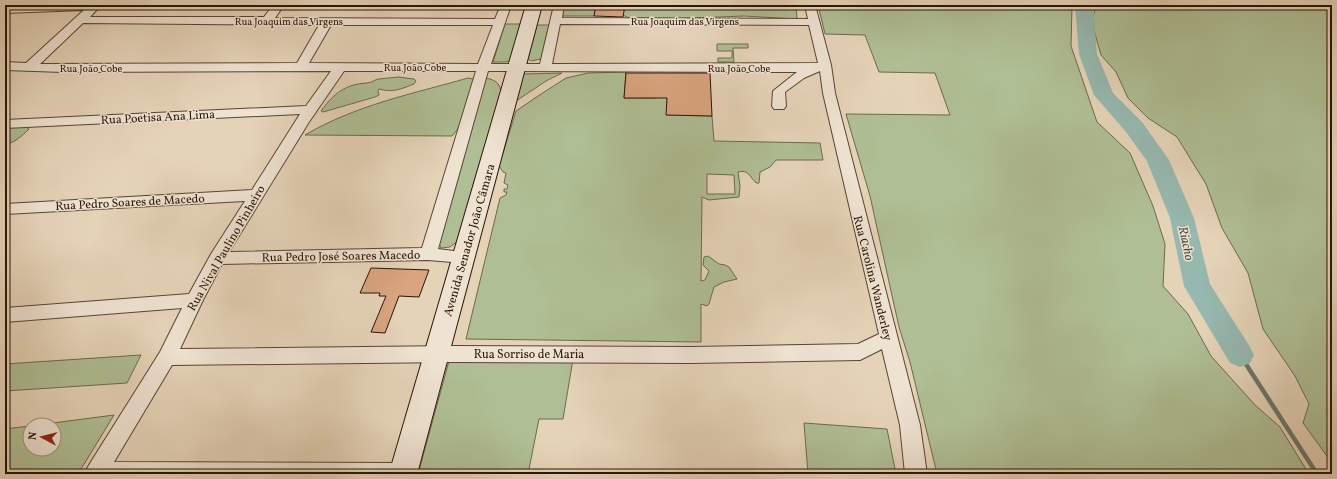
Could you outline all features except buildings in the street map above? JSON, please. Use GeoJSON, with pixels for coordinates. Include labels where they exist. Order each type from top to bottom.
{"type":"FeatureCollection","features":[{"type":"Feature","properties":{"kind":"main road","name":"Avenida Senador João Câmara"},"geometry":{"type":"LineString","coordinates":[[403,474],[534,5]]}},
{"type":"Feature","properties":{"kind":"street"},"geometry":{"type":"LineString","coordinates":[[5,10],[96,5]]}},
{"type":"Feature","properties":{"kind":"street"},"geometry":{"type":"LineString","coordinates":[[29,67],[96,5]]}},
{"type":"Feature","properties":{"kind":"street"},"geometry":{"type":"LineString","coordinates":[[267,21],[280,5]]}},
{"type":"Feature","properties":{"kind":"street"},"geometry":{"type":"LineString","coordinates":[[428,254],[483,68],[506,5]]}},
{"type":"Feature","properties":{"kind":"street"},"geometry":{"type":"LineString","coordinates":[[545,67],[559,5]]}},
{"type":"Feature","properties":{"kind":"street","name":"Rua Carolina Wanderley"},"geometry":{"type":"LineString","coordinates":[[800,5],[810,22]]}},
{"type":"Feature","properties":{"kind":"street","name":"Rua Carolina Wanderley"},"geometry":{"type":"LineString","coordinates":[[810,5],[810,22],[821,67],[828,83],[829,93],[910,425],[916,474]]}},
{"type":"Feature","properties":{"kind":"street","name":"Rua Joaquim das Virgens"},"geometry":{"type":"LineString","coordinates":[[79,20],[500,22]]}},
{"type":"Feature","properties":{"kind":"street"},"geometry":{"type":"LineString","coordinates":[[301,66],[327,21]]}},
{"type":"Feature","properties":{"kind":"street","name":"Rua Joaquim das Virgens"},"geometry":{"type":"LineString","coordinates":[[555,21],[810,22]]}},
{"type":"Feature","properties":{"kind":"street","name":"Rua João Cobe"},"geometry":{"type":"LineString","coordinates":[[5,66],[63,68],[301,66],[483,68],[821,67]]}},
{"type":"Feature","properties":{"kind":"street","name":"Rua Nival Paulino Pinheiro"},"geometry":{"type":"LineString","coordinates":[[95,473],[167,357],[194,300],[217,258],[256,195],[340,67]]}},
{"type":"Feature","properties":{"kind":"street"},"geometry":{"type":"LineString","coordinates":[[779,106],[779,91],[800,75],[821,67]]}},
{"type":"Feature","properties":{"kind":"street","name":"Rua Poetisa Ana Lima"},"geometry":{"type":"LineString","coordinates":[[5,124],[311,110]]}},
{"type":"Feature","properties":{"kind":"street","name":"Rua Pedro Soares de Macedo"},"geometry":{"type":"LineString","coordinates":[[5,209],[256,195]]}},
{"type":"Feature","properties":{"kind":"street","name":"Rua Pedro José Soares Macedo"},"geometry":{"type":"LineString","coordinates":[[217,258],[428,254],[464,257]]}},
{"type":"Feature","properties":{"kind":"street"},"geometry":{"type":"LineString","coordinates":[[5,315],[194,300]]}},
{"type":"Feature","properties":{"kind":"street","name":"Rua Sorriso de Maria"},"geometry":{"type":"LineString","coordinates":[[167,357],[860,352],[888,338]]}},
{"type":"Feature","properties":{"kind":"street"},"geometry":{"type":"LineString","coordinates":[[95,473],[403,474]]}},
{"type":"Feature","properties":{"kind":"green space"},"geometry":{"type":"Polygon","coordinates":[[[564,5],[564,8],[596,8],[594,16],[561,16],[564,5]]]}},
{"type":"Feature","properties":{"kind":"green space"},"geometry":{"type":"Polygon","coordinates":[[[625,5],[796,5],[797,19],[744,16],[672,19],[629,18],[623,15],[625,5]]]}},
{"type":"Feature","properties":{"kind":"green space"},"geometry":{"type":"Polygon","coordinates":[[[818,5],[1072,5],[1071,46],[1097,122],[1130,153],[1153,206],[1165,244],[1163,286],[1188,314],[1211,356],[1255,405],[1280,427],[1309,474],[937,474],[910,362],[899,327],[870,196],[846,114],[950,115],[935,73],[879,72],[865,35],[825,34],[818,5]]]}},
{"type":"Feature","properties":{"kind":"green space"},"geometry":{"type":"Polygon","coordinates":[[[1097,5],[1332,5],[1332,463],[1303,423],[1309,404],[1295,376],[1263,329],[1248,273],[1222,228],[1206,184],[1177,137],[1148,118],[1128,98],[1116,72],[1101,55],[1095,34],[1093,16],[1097,5]]]}},
{"type":"Feature","properties":{"kind":"green space"},"geometry":{"type":"Polygon","coordinates":[[[505,24],[521,24],[511,60],[506,62],[493,62],[505,24]]]}},
{"type":"Feature","properties":{"kind":"green space"},"geometry":{"type":"Polygon","coordinates":[[[537,25],[549,25],[541,59],[531,61],[528,59],[537,25]]]}},
{"type":"Feature","properties":{"kind":"green space"},"geometry":{"type":"Polygon","coordinates":[[[717,44],[748,44],[748,48],[733,48],[734,62],[718,62],[718,58],[732,58],[732,51],[717,51],[717,44]]]}},
{"type":"Feature","properties":{"kind":"green space"},"geometry":{"type":"Polygon","coordinates":[[[626,72],[624,98],[656,98],[657,91],[667,91],[667,115],[712,116],[714,141],[820,143],[823,160],[776,160],[770,167],[760,172],[759,183],[756,183],[747,173],[741,171],[738,172],[740,186],[739,197],[709,200],[702,197],[701,281],[705,280],[709,271],[703,265],[704,257],[708,256],[719,264],[729,267],[737,279],[724,282],[714,287],[709,304],[707,306],[701,304],[701,342],[466,339],[500,198],[506,195],[507,192],[504,192],[504,189],[507,189],[508,185],[504,183],[506,173],[503,172],[499,166],[516,111],[566,78],[588,73],[626,72]],[[707,174],[707,194],[735,194],[734,175],[707,174]]]}},
{"type":"Feature","properties":{"kind":"green space"},"geometry":{"type":"Polygon","coordinates":[[[562,73],[546,81],[516,101],[521,78],[524,74],[562,73]]]}},
{"type":"Feature","properties":{"kind":"green space"},"geometry":{"type":"Polygon","coordinates":[[[398,77],[414,79],[416,81],[414,84],[397,90],[389,91],[379,89],[379,95],[375,97],[323,112],[321,111],[336,94],[353,85],[369,83],[378,79],[398,77]]]}},
{"type":"Feature","properties":{"kind":"green space"},"geometry":{"type":"Polygon","coordinates":[[[468,78],[474,79],[469,101],[461,124],[452,136],[305,135],[364,108],[468,78]]]}},
{"type":"Feature","properties":{"kind":"green space"},"geometry":{"type":"Polygon","coordinates":[[[486,78],[493,80],[499,85],[501,94],[459,240],[450,247],[441,248],[439,243],[486,78]]]}},
{"type":"Feature","properties":{"kind":"green space"},"geometry":{"type":"Polygon","coordinates":[[[24,126],[29,129],[18,139],[5,145],[5,128],[24,126]]]}},
{"type":"Feature","properties":{"kind":"green space"},"geometry":{"type":"Polygon","coordinates":[[[141,355],[127,383],[5,391],[5,364],[141,355]]]}},
{"type":"Feature","properties":{"kind":"green space"},"geometry":{"type":"Polygon","coordinates":[[[573,359],[563,419],[539,419],[528,474],[418,474],[449,361],[573,359]]]}},
{"type":"Feature","properties":{"kind":"green space"},"geometry":{"type":"Polygon","coordinates":[[[114,415],[78,474],[5,474],[5,429],[22,427],[22,457],[62,457],[62,422],[114,415]]]}},
{"type":"Feature","properties":{"kind":"green space"},"geometry":{"type":"Polygon","coordinates":[[[804,423],[887,429],[896,474],[808,474],[804,423]]]}},
{"type":"Feature","properties":{"kind":"waterway","name":"Riacho"},"geometry":{"type":"LineString","coordinates":[[1084,5],[1088,54],[1104,95],[1134,127],[1158,160],[1182,218],[1197,286],[1240,355]]}},
{"type":"Feature","properties":{"kind":"waterway","name":"Riacho"},"geometry":{"type":"LineString","coordinates":[[1240,355],[1317,474]]}}]}
